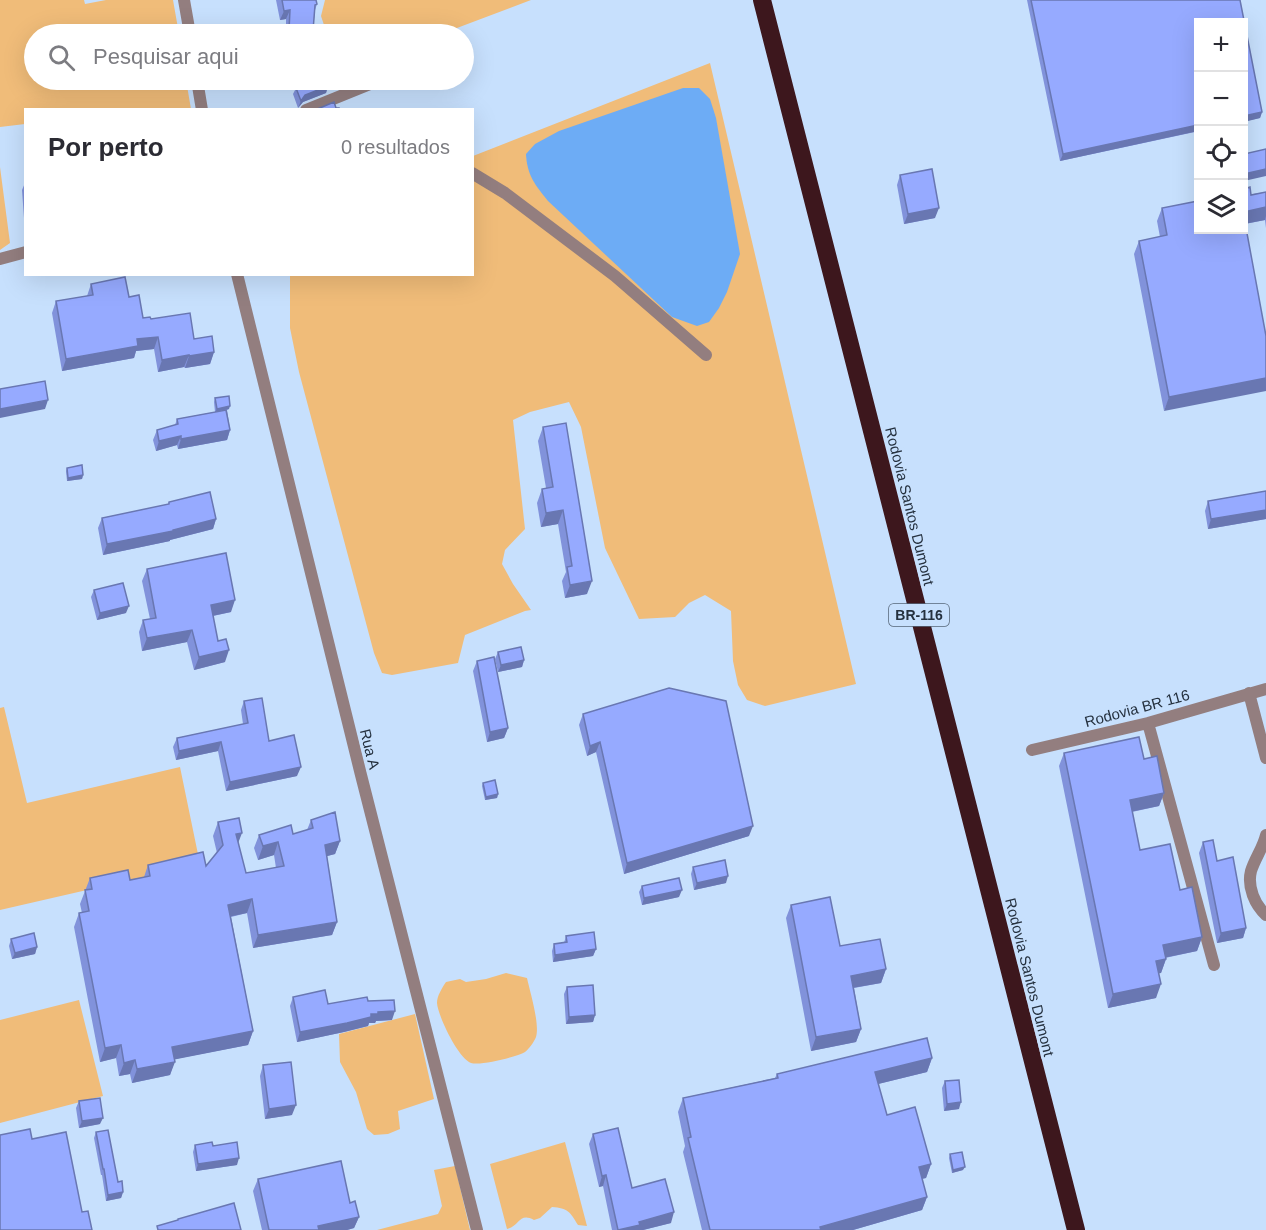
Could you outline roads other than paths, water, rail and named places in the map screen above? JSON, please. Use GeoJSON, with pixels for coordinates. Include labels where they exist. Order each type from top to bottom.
{"type":"FeatureCollection","features":[{"type":"Feature","properties":{"kind":"highway","name":"Rodovia Santos Dumont"},"geometry":{"type":"LineString","coordinates":[[762,0],[1076,1230]]}},
{"type":"Feature","properties":{"kind":"street"},"geometry":{"type":"LineString","coordinates":[[184,0],[188,24]]}},
{"type":"Feature","properties":{"kind":"street"},"geometry":{"type":"LineString","coordinates":[[199,90],[202,108]]}},
{"type":"Feature","properties":{"kind":"street"},"geometry":{"type":"LineString","coordinates":[[311,108],[355,90]]}},
{"type":"Feature","properties":{"kind":"street"},"geometry":{"type":"LineString","coordinates":[[474,174],[505,194],[615,276],[706,355]]}},
{"type":"Feature","properties":{"kind":"street"},"geometry":{"type":"LineString","coordinates":[[0,259],[24,253]]}},
{"type":"Feature","properties":{"kind":"street","name":"Rua A"},"geometry":{"type":"LineString","coordinates":[[237,276],[477,1230]]}},
{"type":"Feature","properties":{"kind":"street","name":"Rodovia BR 116"},"geometry":{"type":"LineString","coordinates":[[1032,750],[1148,723],[1266,689]]}},
{"type":"Feature","properties":{"kind":"street"},"geometry":{"type":"LineString","coordinates":[[1249,693],[1266,758]]}},
{"type":"Feature","properties":{"kind":"street"},"geometry":{"type":"LineString","coordinates":[[1148,723],[1214,965]]}},
{"type":"Feature","properties":{"kind":"street"},"geometry":{"type":"LineString","coordinates":[[1266,835],[1250,878],[1255,902],[1266,915]]}},
{"type":"Feature","properties":{"kind":"water"},"geometry":{"type":"Polygon","coordinates":[[[683,88],[699,88],[710,99],[716,118],[740,254],[719,308],[709,322],[697,326],[672,317],[548,201],[532,179],[526,154],[535,144],[559,131],[683,88]]]}}]}
